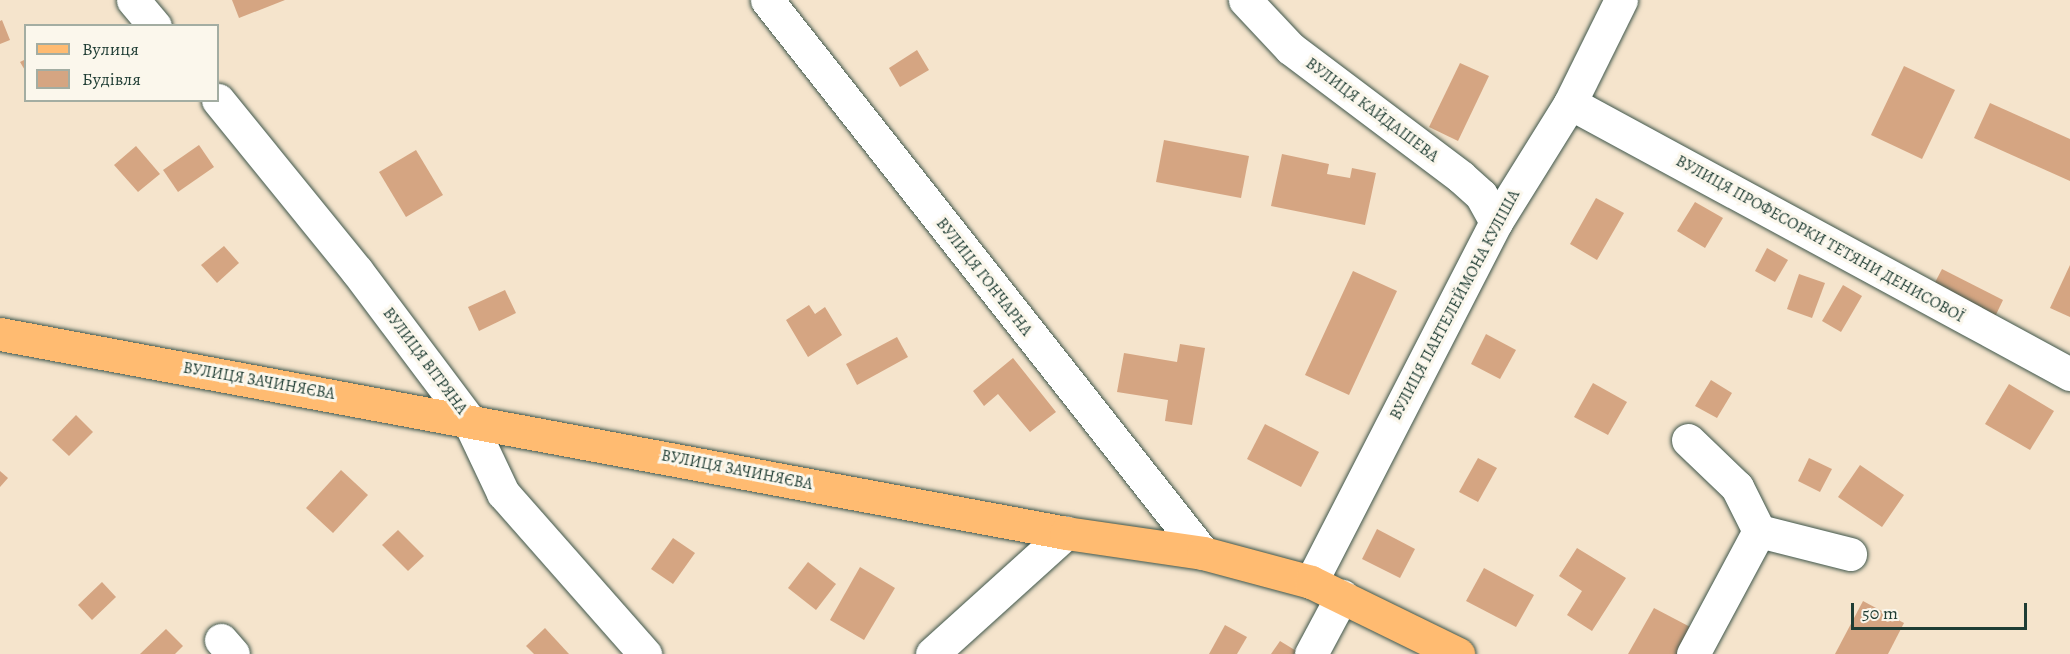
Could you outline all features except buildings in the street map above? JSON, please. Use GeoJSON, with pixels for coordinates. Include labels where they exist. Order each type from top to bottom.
{"type":"FeatureCollection","features":[{"type":"Feature","properties":{"kind":"main road","name":"ВУЛИЦЯ ЗАЧИНЯЄВА"},"geometry":{"type":"LineString","coordinates":[[0,334],[468,419],[1066,533],[1203,554],[1311,582],[1458,654]]}},
{"type":"Feature","properties":{"kind":"street"},"geometry":{"type":"LineString","coordinates":[[133,0],[153,24]]}},
{"type":"Feature","properties":{"kind":"street","name":"ВУЛИЦЯ ГОНЧАРНА"},"geometry":{"type":"LineString","coordinates":[[767,0],[1203,554]]}},
{"type":"Feature","properties":{"kind":"street","name":"ВУЛИЦЯ КАЙДАШЕВА"},"geometry":{"type":"LineString","coordinates":[[1245,0],[1290,48],[1461,177],[1480,195],[1496,222]]}},
{"type":"Feature","properties":{"kind":"street","name":"ВУЛИЦЯ ПАНТЕЛЕЙМОНА КУЛІША"},"geometry":{"type":"LineString","coordinates":[[1311,582],[1496,222],[1570,102],[1621,0]]}},
{"type":"Feature","properties":{"kind":"street","name":"ВУЛИЦЯ ВІТРЯНА"},"geometry":{"type":"LineString","coordinates":[[219,101],[357,271],[468,419],[503,493],[645,654]]}},
{"type":"Feature","properties":{"kind":"street","name":"ВУЛИЦЯ ПРОФЕСОРКИ ТЕТЯНИ ДЕНИСОВОЇ"},"geometry":{"type":"LineString","coordinates":[[1570,102],[2070,375]]}},
{"type":"Feature","properties":{"kind":"street"},"geometry":{"type":"LineString","coordinates":[[1688,440],[1737,487],[1759,531],[1850,554]]}},
{"type":"Feature","properties":{"kind":"street"},"geometry":{"type":"LineString","coordinates":[[1693,654],[1759,531]]}},
{"type":"Feature","properties":{"kind":"street"},"geometry":{"type":"LineString","coordinates":[[932,654],[1066,533]]}},
{"type":"Feature","properties":{"kind":"street"},"geometry":{"type":"LineString","coordinates":[[1311,654],[1342,596]]}}]}
